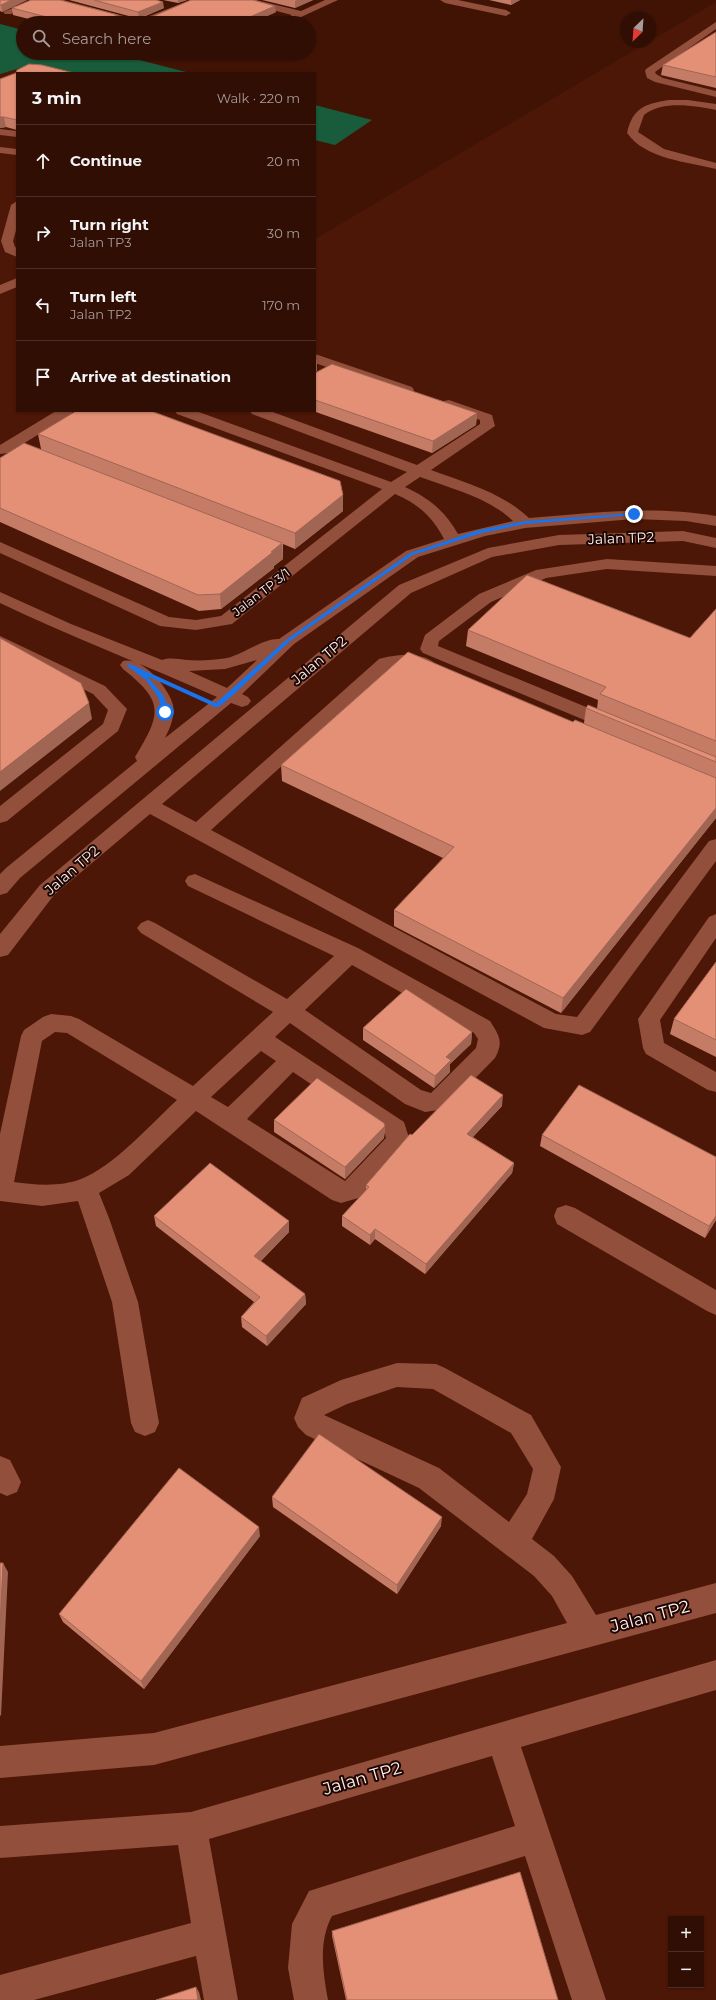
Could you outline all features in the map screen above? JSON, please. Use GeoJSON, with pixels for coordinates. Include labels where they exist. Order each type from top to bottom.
{"type":"FeatureCollection","features":[{"type":"Feature","properties":{"kind":"street"},"geometry":{"type":"LineString","coordinates":[[8,12],[39,0]]}},
{"type":"Feature","properties":{"kind":"street"},"geometry":{"type":"LineString","coordinates":[[52,0],[113,16]]}},
{"type":"Feature","properties":{"kind":"street"},"geometry":{"type":"LineString","coordinates":[[158,16],[199,0]]}},
{"type":"Feature","properties":{"kind":"street"},"geometry":{"type":"LineString","coordinates":[[244,0],[302,14]]}},
{"type":"Feature","properties":{"kind":"street"},"geometry":{"type":"LineString","coordinates":[[298,16],[333,0]]}},
{"type":"Feature","properties":{"kind":"street"},"geometry":{"type":"LineString","coordinates":[[445,0],[506,13]]}},
{"type":"Feature","properties":{"kind":"street"},"geometry":{"type":"LineString","coordinates":[[160,3],[179,8]]}},
{"type":"Feature","properties":{"kind":"street"},"geometry":{"type":"LineString","coordinates":[[716,25],[650,71],[651,76],[659,80],[716,94]]}},
{"type":"Feature","properties":{"kind":"street"},"geometry":{"type":"LineString","coordinates":[[716,106],[680,103],[655,106],[642,112],[635,120],[632,133],[642,142],[663,152],[716,166]]}},
{"type":"Feature","properties":{"kind":"street"},"geometry":{"type":"LineString","coordinates":[[0,132],[16,134]]}},
{"type":"Feature","properties":{"kind":"street"},"geometry":{"type":"LineString","coordinates":[[0,150],[16,152]]}},
{"type":"Feature","properties":{"kind":"street"},"geometry":{"type":"LineString","coordinates":[[16,209],[7,241],[9,249],[16,252]]}},
{"type":"Feature","properties":{"kind":"street"},"geometry":{"type":"LineString","coordinates":[[0,290],[16,282]]}},
{"type":"Feature","properties":{"kind":"street"},"geometry":{"type":"LineString","coordinates":[[316,358],[420,394]]}},
{"type":"Feature","properties":{"kind":"street"},"geometry":{"type":"LineString","coordinates":[[321,377],[338,366]]}},
{"type":"Feature","properties":{"kind":"street","name":"Jalan TP 3/1"},"geometry":{"type":"LineString","coordinates":[[0,547],[166,622],[196,625],[226,620],[296,556],[393,488],[419,473],[488,426],[487,418],[435,399]]}},
{"type":"Feature","properties":{"kind":"street"},"geometry":{"type":"LineString","coordinates":[[6,448],[64,412]]}},
{"type":"Feature","properties":{"kind":"street"},"geometry":{"type":"LineString","coordinates":[[185,412],[393,488],[419,499],[434,510],[443,521],[453,540]]}},
{"type":"Feature","properties":{"kind":"street"},"geometry":{"type":"LineString","coordinates":[[263,412],[419,473],[491,498],[510,508],[525,523]]}},
{"type":"Feature","properties":{"kind":"street"},"geometry":{"type":"LineString","coordinates":[[6,448],[62,465]]}},
{"type":"Feature","properties":{"kind":"street","name":"Jalan TP2"},"geometry":{"type":"LineString","coordinates":[[0,888],[12,873],[223,700],[288,640],[412,554],[481,532],[525,523],[634,514],[686,516],[716,521]]}},
{"type":"Feature","properties":{"kind":"street","name":"Jalan TP2"},"geometry":{"type":"LineString","coordinates":[[0,949],[47,890],[405,588],[488,553],[559,540],[683,536],[716,543]]}},
{"type":"Feature","properties":{"kind":"street"},"geometry":{"type":"LineString","coordinates":[[628,731],[429,649],[430,639],[485,598],[542,574],[607,564],[716,571]]}},
{"type":"Feature","properties":{"kind":"street"},"geometry":{"type":"LineString","coordinates":[[0,614],[7,600],[136,662],[223,700],[261,710]]}},
{"type":"Feature","properties":{"kind":"street"},"geometry":{"type":"LineString","coordinates":[[136,662],[179,666],[211,665],[242,659],[288,640]]}},
{"type":"Feature","properties":{"kind":"street"},"geometry":{"type":"LineString","coordinates":[[0,641],[99,690],[118,709],[111,727],[0,816]]}},
{"type":"Feature","properties":{"kind":"street"},"geometry":{"type":"LineString","coordinates":[[197,832],[385,663],[396,658],[409,659],[490,693]]}},
{"type":"Feature","properties":{"kind":"street"},"geometry":{"type":"LineString","coordinates":[[128,779],[154,744],[163,726],[165,712],[161,696],[136,662]]}},
{"type":"Feature","properties":{"kind":"street"},"geometry":{"type":"LineString","coordinates":[[223,700],[246,723]]}},
{"type":"Feature","properties":{"kind":"street"},"geometry":{"type":"LineString","coordinates":[[148,805],[552,1022],[582,1026],[716,846]]}},
{"type":"Feature","properties":{"kind":"street"},"geometry":{"type":"LineString","coordinates":[[148,928],[290,1011],[413,1097],[425,1103],[437,1102],[487,1052],[489,1039],[482,1027],[350,954],[195,881]]}},
{"type":"Feature","properties":{"kind":"street"},"geometry":{"type":"LineString","coordinates":[[716,922],[649,1019],[654,1048],[716,1083]]}},
{"type":"Feature","properties":{"kind":"street"},"geometry":{"type":"LineString","coordinates":[[261,1039],[396,1129],[398,1141],[353,1190],[340,1193],[230,1120],[195,1099],[71,1025],[51,1023],[32,1036],[0,1191],[42,1196],[85,1189],[120,1168],[195,1099],[261,1039],[350,954]]}},
{"type":"Feature","properties":{"kind":"street"},"geometry":{"type":"LineString","coordinates":[[230,1120],[291,1060]]}},
{"type":"Feature","properties":{"kind":"street"},"geometry":{"type":"LineString","coordinates":[[85,1189],[125,1302],[144,1423]]}},
{"type":"Feature","properties":{"kind":"street"},"geometry":{"type":"LineString","coordinates":[[566,1216],[716,1303]]}},
{"type":"Feature","properties":{"kind":"street"},"geometry":{"type":"LineString","coordinates":[[513,1542],[540,1499],[548,1467],[521,1424],[436,1377],[397,1375],[341,1393],[312,1407],[308,1418],[316,1426],[429,1478],[544,1566],[562,1586],[589,1632]]}},
{"type":"Feature","properties":{"kind":"street","name":"Jalan TP2"},"geometry":{"type":"LineString","coordinates":[[0,1762],[154,1749],[716,1598]]}},
{"type":"Feature","properties":{"kind":"street","name":"Jalan TP2"},"geometry":{"type":"LineString","coordinates":[[0,1842],[191,1828],[502,1737],[701,1685],[716,1675]]}},
{"type":"Feature","properties":{"kind":"street"},"geometry":{"type":"LineString","coordinates":[[502,1737],[589,2000]]}},
{"type":"Feature","properties":{"kind":"street"},"geometry":{"type":"LineString","coordinates":[[191,1828],[222,2000]]}},
{"type":"Feature","properties":{"kind":"street"},"geometry":{"type":"LineString","coordinates":[[311,2000],[305,1968],[309,1924],[321,1903],[535,1836]]}},
{"type":"Feature","properties":{"kind":"street"},"geometry":{"type":"LineString","coordinates":[[0,1992],[210,1935]]}},
{"type":"Feature","properties":{"kind":"shaded area"},"geometry":{"type":"Polygon","coordinates":[[[716,2],[716,2000],[0,2000],[0,73],[28,61],[67,72],[16,72],[16,412],[316,412],[316,238],[638,48],[656,48],[656,37],[716,2]]]}},
{"type":"Feature","properties":{"kind":"green space"},"geometry":{"type":"Polygon","coordinates":[[[0,24],[16,28],[16,60],[139,60],[186,72],[56,72],[30,65],[0,74],[0,24]]]}},
{"type":"Feature","properties":{"kind":"green space"},"geometry":{"type":"Polygon","coordinates":[[[316,105],[372,120],[335,145],[316,140],[316,105]]]}},
{"type":"Feature","properties":{"kind":"building"},"geometry":{"type":"Polygon","coordinates":[[[0,0],[11,0],[0,5],[0,0]]]}},
{"type":"Feature","properties":{"kind":"building"},"geometry":{"type":"Polygon","coordinates":[[[31,0],[60,0],[118,15],[43,16],[12,8],[31,0]]]}},
{"type":"Feature","properties":{"kind":"building"},"geometry":{"type":"Polygon","coordinates":[[[94,0],[156,0],[163,2],[138,12],[94,0]]]}},
{"type":"Feature","properties":{"kind":"building"},"geometry":{"type":"Polygon","coordinates":[[[191,0],[253,0],[275,6],[252,16],[154,16],[191,0]]]}},
{"type":"Feature","properties":{"kind":"building"},"geometry":{"type":"Polygon","coordinates":[[[716,32],[716,77],[663,65],[716,32]]]}},
{"type":"Feature","properties":{"kind":"building"},"geometry":{"type":"Polygon","coordinates":[[[29,64],[42,65],[70,72],[16,72],[17,70],[29,64]]]}},
{"type":"Feature","properties":{"kind":"building"},"geometry":{"type":"Polygon","coordinates":[[[16,73],[16,120],[0,117],[0,79],[16,73]]]}},
{"type":"Feature","properties":{"kind":"building"},"geometry":{"type":"Polygon","coordinates":[[[332,364],[477,413],[433,441],[316,400],[316,372],[332,364]]]}},
{"type":"Feature","properties":{"kind":"building"},"geometry":{"type":"Polygon","coordinates":[[[74,412],[154,412],[340,481],[343,495],[295,533],[38,434],[74,412]]]}},
{"type":"Feature","properties":{"kind":"building"},"geometry":{"type":"Polygon","coordinates":[[[24,443],[282,543],[271,552],[273,552],[220,594],[198,595],[0,508],[0,458],[24,443]]]}},
{"type":"Feature","properties":{"kind":"building"},"geometry":{"type":"Polygon","coordinates":[[[527,575],[690,638],[716,609],[716,741],[600,694],[606,687],[468,630],[527,575]]]}},
{"type":"Feature","properties":{"kind":"building"},"geometry":{"type":"Polygon","coordinates":[[[0,638],[81,683],[89,703],[0,772],[0,638]]]}},
{"type":"Feature","properties":{"kind":"building"},"geometry":{"type":"Polygon","coordinates":[[[408,652],[573,722],[575,720],[716,778],[716,808],[563,998],[394,910],[454,847],[281,765],[408,652]]]}},
{"type":"Feature","properties":{"kind":"building"},"geometry":{"type":"Polygon","coordinates":[[[588,705],[716,757],[716,762],[586,708],[588,705]]]}},
{"type":"Feature","properties":{"kind":"building"},"geometry":{"type":"Polygon","coordinates":[[[716,962],[716,1040],[674,1019],[716,962]]]}},
{"type":"Feature","properties":{"kind":"building"},"geometry":{"type":"Polygon","coordinates":[[[406,989],[472,1032],[446,1057],[451,1060],[435,1076],[363,1028],[406,989]]]}},
{"type":"Feature","properties":{"kind":"building"},"geometry":{"type":"Polygon","coordinates":[[[471,1075],[503,1095],[467,1134],[514,1163],[426,1264],[375,1229],[370,1235],[342,1216],[369,1187],[366,1185],[410,1134],[412,1135],[471,1075]]]}},
{"type":"Feature","properties":{"kind":"building"},"geometry":{"type":"Polygon","coordinates":[[[317,1078],[384,1123],[385,1126],[345,1167],[274,1120],[317,1078]]]}},
{"type":"Feature","properties":{"kind":"building"},"geometry":{"type":"Polygon","coordinates":[[[579,1085],[716,1157],[716,1216],[709,1226],[542,1135],[579,1085]]]}},
{"type":"Feature","properties":{"kind":"building"},"geometry":{"type":"Polygon","coordinates":[[[210,1163],[289,1221],[254,1256],[305,1294],[266,1336],[241,1317],[260,1297],[154,1216],[210,1163]]]}},
{"type":"Feature","properties":{"kind":"building"},"geometry":{"type":"Polygon","coordinates":[[[319,1434],[442,1517],[397,1585],[272,1497],[319,1434]]]}},
{"type":"Feature","properties":{"kind":"building"},"geometry":{"type":"Polygon","coordinates":[[[179,1468],[259,1527],[141,1681],[59,1614],[179,1468]]]}},
{"type":"Feature","properties":{"kind":"building"},"geometry":{"type":"Polygon","coordinates":[[[0,1563],[3,1563],[0,1627],[0,1563]]]}},
{"type":"Feature","properties":{"kind":"building"},"geometry":{"type":"Polygon","coordinates":[[[520,1872],[558,2000],[347,2000],[332,1931],[520,1872]]]}},
{"type":"Feature","properties":{"kind":"building"},"geometry":{"type":"Polygon","coordinates":[[[196,1987],[198,2000],[156,2000],[196,1987]]]}},
{"type":"Feature","properties":{"kind":"route"},"geometry":{"type":"LineString","coordinates":[[165,712],[161,696],[148,679],[128,665],[217,706],[288,640],[412,554],[481,532],[525,523],[634,514]]}}]}
